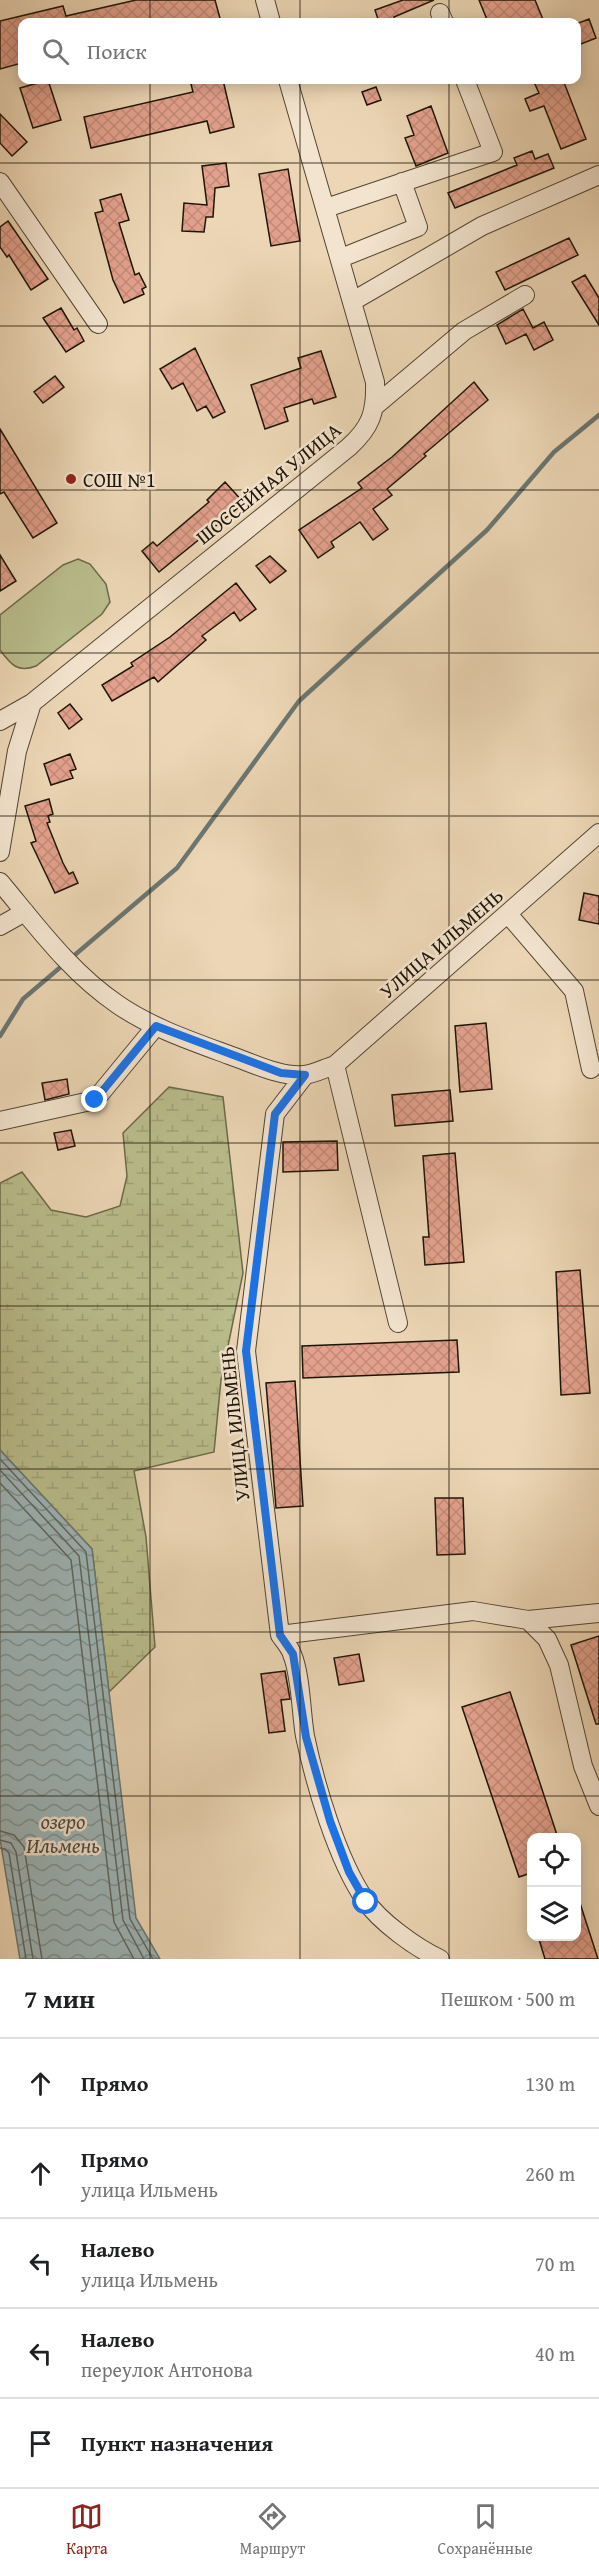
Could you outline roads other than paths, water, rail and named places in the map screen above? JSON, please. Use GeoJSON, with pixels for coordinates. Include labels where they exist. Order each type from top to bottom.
{"type":"FeatureCollection","features":[{"type":"Feature","properties":{"kind":"street"},"geometry":{"type":"LineString","coordinates":[[265,0],[270,18]]}},
{"type":"Feature","properties":{"kind":"street","name":"ШОССЕЙНАЯ УЛИЦА"},"geometry":{"type":"LineString","coordinates":[[1,719],[32,703],[350,447],[365,432],[376,405],[375,382],[289,84]]}},
{"type":"Feature","properties":{"kind":"street"},"geometry":{"type":"LineString","coordinates":[[326,208],[492,152],[466,84]]}},
{"type":"Feature","properties":{"kind":"street"},"geometry":{"type":"LineString","coordinates":[[353,301],[482,226],[599,176]]}},
{"type":"Feature","properties":{"kind":"street"},"geometry":{"type":"LineString","coordinates":[[0,182],[98,324]]}},
{"type":"Feature","properties":{"kind":"street"},"geometry":{"type":"LineString","coordinates":[[340,258],[418,227],[402,182]]}},
{"type":"Feature","properties":{"kind":"street"},"geometry":{"type":"LineString","coordinates":[[376,405],[464,331],[525,295]]}},
{"type":"Feature","properties":{"kind":"street"},"geometry":{"type":"LineString","coordinates":[[0,852],[17,751],[32,703]]}},
{"type":"Feature","properties":{"kind":"street","name":"УЛИЦА ИЛЬМЕНЬ"},"geometry":{"type":"LineString","coordinates":[[0,882],[52,945],[84,978],[117,1004],[156,1026],[281,1073],[305,1075],[334,1065],[599,833]]}},
{"type":"Feature","properties":{"kind":"street"},"geometry":{"type":"LineString","coordinates":[[0,926],[25,912]]}},
{"type":"Feature","properties":{"kind":"street"},"geometry":{"type":"LineString","coordinates":[[508,914],[574,991],[591,1069]]}},
{"type":"Feature","properties":{"kind":"street"},"geometry":{"type":"LineString","coordinates":[[0,1120],[95,1100],[156,1026]]}},
{"type":"Feature","properties":{"kind":"street"},"geometry":{"type":"LineString","coordinates":[[334,1065],[398,1323]]}},
{"type":"Feature","properties":{"kind":"street","name":"УЛИЦА ИЛЬМЕНЬ"},"geometry":{"type":"LineString","coordinates":[[280,1635],[246,1351],[275,1114],[305,1075]]}},
{"type":"Feature","properties":{"kind":"street"},"geometry":{"type":"LineString","coordinates":[[440,1959],[397,1931],[366,1902],[349,1872],[330,1821],[306,1737],[293,1654],[280,1635],[473,1611],[528,1620],[599,1613]]}},
{"type":"Feature","properties":{"kind":"street"},"geometry":{"type":"LineString","coordinates":[[528,1620],[547,1640],[559,1665],[583,1766],[599,1806]]}},
{"type":"Feature","properties":{"kind":"water","name":"озеро Ильмень"},"geometry":{"type":"Polygon","coordinates":[[[0,1450],[92,1549],[136,1918],[160,1959],[20,1959],[0,1839],[0,1450]]]}},
{"type":"Feature","properties":{"kind":"waterway"},"geometry":{"type":"LineString","coordinates":[[70,959],[177,868],[299,701],[487,530],[554,452],[599,415]]}},
{"type":"Feature","properties":{"kind":"waterway"},"geometry":{"type":"LineString","coordinates":[[0,1036],[23,999],[63,965]]}},
{"type":"Feature","properties":{"kind":"place","name":"СОШ №1"},"geometry":{"type":"Point","coordinates":[71,479]}}]}
